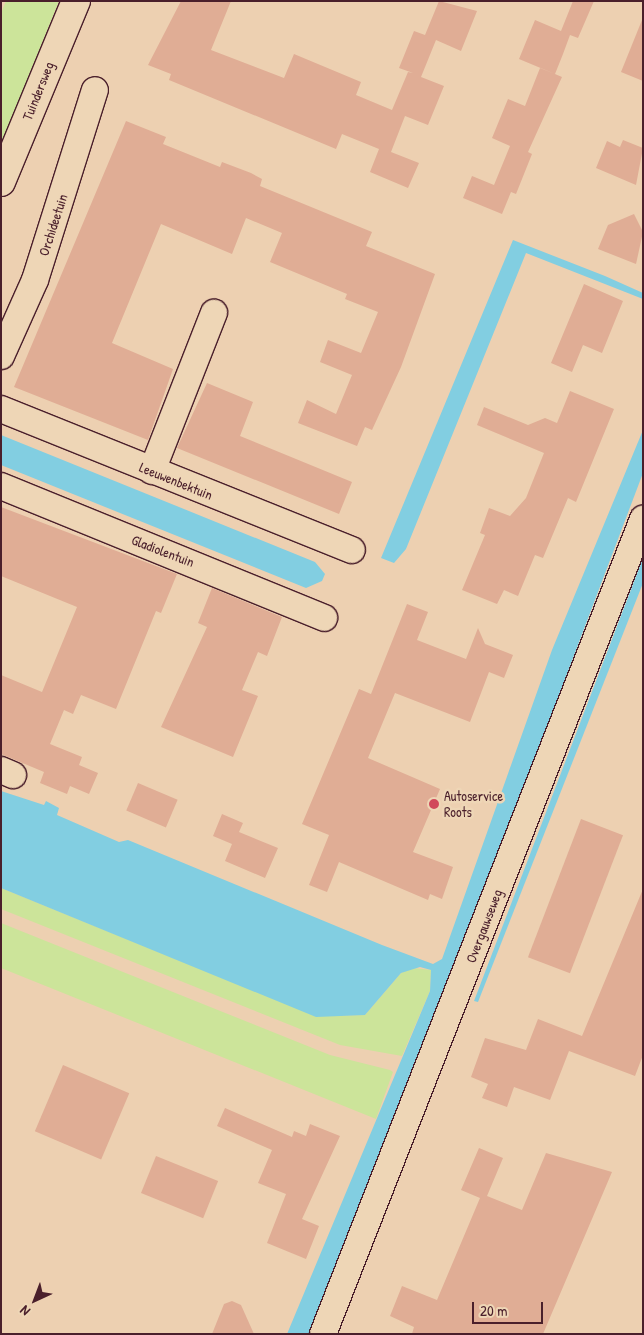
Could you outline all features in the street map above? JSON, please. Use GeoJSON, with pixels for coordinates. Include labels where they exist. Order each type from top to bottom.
{"type":"FeatureCollection","features":[{"type":"Feature","properties":{"kind":"main road","name":"Tuindersweg"},"geometry":{"type":"LineString","coordinates":[[1,182],[76,1]]}},
{"type":"Feature","properties":{"kind":"street","name":"Orchideetuin"},"geometry":{"type":"LineString","coordinates":[[1,356],[35,280],[95,90]]}},
{"type":"Feature","properties":{"kind":"street"},"geometry":{"type":"LineString","coordinates":[[152,472],[214,313]]}},
{"type":"Feature","properties":{"kind":"street","name":"Leeuwenbektuin"},"geometry":{"type":"LineString","coordinates":[[1,410],[152,472],[352,550]]}},
{"type":"Feature","properties":{"kind":"street","name":"Gladiolentuin"},"geometry":{"type":"LineString","coordinates":[[1,486],[324,618]]}},
{"type":"Feature","properties":{"kind":"street","name":"Overgauwseweg"},"geometry":{"type":"LineString","coordinates":[[323,1334],[643,518]]}},
{"type":"Feature","properties":{"kind":"green space"},"geometry":{"type":"Polygon","coordinates":[[[6,1],[59,1],[1,145],[1,13],[6,1]]]}},
{"type":"Feature","properties":{"kind":"green space"},"geometry":{"type":"Polygon","coordinates":[[[1,888],[316,1016],[365,1015],[401,973],[413,968],[431,970],[430,991],[402,1056],[340,1045],[1,909],[1,888]]]}},
{"type":"Feature","properties":{"kind":"green space"},"geometry":{"type":"Polygon","coordinates":[[[1,923],[330,1055],[390,1070],[393,1072],[376,1119],[1,968],[1,923]]]}},
{"type":"Feature","properties":{"kind":"water"},"geometry":{"type":"Polygon","coordinates":[[[513,240],[643,293],[643,299],[526,253],[406,549],[394,563],[381,558],[513,240]]]}},
{"type":"Feature","properties":{"kind":"water"},"geometry":{"type":"Polygon","coordinates":[[[643,430],[643,473],[422,1057],[415,1061],[312,1334],[287,1334],[430,991],[431,970],[420,967],[401,973],[365,1015],[316,1017],[1,888],[1,791],[44,805],[46,801],[59,808],[57,815],[119,842],[128,840],[382,945],[433,964],[442,959],[552,650],[643,430]]]}},
{"type":"Feature","properties":{"kind":"water"},"geometry":{"type":"Polygon","coordinates":[[[1,435],[315,562],[325,574],[322,581],[306,588],[1,465],[1,435]]]}},
{"type":"Feature","properties":{"kind":"water"},"geometry":{"type":"Polygon","coordinates":[[[643,558],[643,583],[478,1002],[474,1001],[643,558]]]}},
{"type":"Feature","properties":{"kind":"building"},"geometry":{"type":"Polygon","coordinates":[[[181,1],[231,1],[211,50],[284,78],[294,54],[361,82],[356,95],[392,110],[408,72],[413,73],[399,68],[414,31],[425,35],[439,1],[477,11],[461,51],[436,40],[421,77],[444,86],[428,125],[405,116],[391,152],[419,163],[408,188],[370,172],[379,149],[342,134],[336,149],[169,80],[171,74],[148,65],[181,1]]]}},
{"type":"Feature","properties":{"kind":"building"},"geometry":{"type":"Polygon","coordinates":[[[573,1],[594,1],[578,38],[570,35],[555,74],[519,59],[535,20],[561,31],[573,1]]]}},
{"type":"Feature","properties":{"kind":"building"},"geometry":{"type":"Polygon","coordinates":[[[643,20],[643,81],[621,72],[643,20]]]}},
{"type":"Feature","properties":{"kind":"building"},"geometry":{"type":"Polygon","coordinates":[[[540,68],[562,77],[528,152],[532,154],[516,194],[511,192],[502,214],[463,198],[472,176],[494,185],[510,146],[492,138],[508,99],[525,106],[540,68]]]}},
{"type":"Feature","properties":{"kind":"building"},"geometry":{"type":"Polygon","coordinates":[[[126,121],[166,137],[163,144],[220,167],[222,162],[251,173],[262,179],[260,186],[372,232],[366,246],[435,274],[401,367],[372,430],[365,427],[357,446],[298,423],[307,400],[336,414],[352,375],[320,362],[328,340],[361,353],[378,312],[345,299],[347,294],[270,262],[282,233],[246,218],[232,254],[161,224],[112,343],[173,369],[148,440],[14,387],[126,121]]]}},
{"type":"Feature","properties":{"kind":"building"},"geometry":{"type":"Polygon","coordinates":[[[623,140],[643,148],[636,185],[596,168],[607,141],[620,147],[623,140]]]}},
{"type":"Feature","properties":{"kind":"building"},"geometry":{"type":"Polygon","coordinates":[[[634,214],[643,232],[636,264],[598,249],[608,225],[634,214]]]}},
{"type":"Feature","properties":{"kind":"building"},"geometry":{"type":"Polygon","coordinates":[[[584,284],[623,301],[602,353],[583,345],[572,372],[551,363],[584,284]]]}},
{"type":"Feature","properties":{"kind":"building"},"geometry":{"type":"Polygon","coordinates":[[[207,383],[253,402],[240,436],[352,482],[339,514],[177,448],[207,383]]]}},
{"type":"Feature","properties":{"kind":"building"},"geometry":{"type":"Polygon","coordinates":[[[570,391],[614,409],[576,502],[568,498],[543,558],[535,555],[518,596],[504,590],[497,604],[462,590],[485,535],[480,533],[489,508],[510,516],[526,498],[544,453],[477,425],[484,407],[528,425],[545,418],[557,423],[570,391]]]}},
{"type":"Feature","properties":{"kind":"building"},"geometry":{"type":"Polygon","coordinates":[[[1,507],[177,574],[161,613],[156,611],[116,709],[81,695],[73,714],[64,710],[50,744],[82,757],[79,765],[98,773],[89,794],[70,786],[67,794],[40,783],[44,772],[1,754],[1,675],[42,692],[77,607],[1,576],[1,507]]]}},
{"type":"Feature","properties":{"kind":"building"},"geometry":{"type":"Polygon","coordinates":[[[212,588],[282,617],[267,656],[258,652],[242,690],[258,696],[233,757],[161,727],[207,627],[198,623],[212,588]]]}},
{"type":"Feature","properties":{"kind":"building"},"geometry":{"type":"Polygon","coordinates":[[[407,604],[428,612],[417,640],[466,659],[478,628],[485,644],[513,655],[504,678],[489,672],[470,722],[395,693],[368,758],[440,789],[413,852],[453,867],[442,899],[430,894],[428,900],[339,862],[327,892],[309,885],[329,835],[302,824],[359,689],[371,694],[407,604]]]}},
{"type":"Feature","properties":{"kind":"building"},"geometry":{"type":"Polygon","coordinates":[[[138,783],[178,800],[166,827],[126,811],[138,783]]]}},
{"type":"Feature","properties":{"kind":"building"},"geometry":{"type":"Polygon","coordinates":[[[222,814],[243,823],[239,832],[278,848],[265,878],[225,861],[232,844],[213,836],[222,814]]]}},
{"type":"Feature","properties":{"kind":"building"},"geometry":{"type":"Polygon","coordinates":[[[581,819],[623,835],[570,973],[528,957],[581,819]]]}},
{"type":"Feature","properties":{"kind":"building"},"geometry":{"type":"Polygon","coordinates":[[[643,889],[643,1055],[635,1076],[569,1051],[550,1100],[514,1087],[507,1107],[482,1098],[488,1084],[471,1077],[485,1038],[526,1050],[538,1019],[582,1036],[643,889]]]}},
{"type":"Feature","properties":{"kind":"building"},"geometry":{"type":"Polygon","coordinates":[[[63,1065],[129,1093],[101,1159],[35,1131],[63,1065]]]}},
{"type":"Feature","properties":{"kind":"building"},"geometry":{"type":"Polygon","coordinates":[[[225,1108],[292,1137],[294,1131],[306,1136],[310,1124],[340,1136],[302,1219],[319,1226],[306,1259],[267,1243],[286,1194],[258,1183],[272,1150],[217,1126],[225,1108]]]}},
{"type":"Feature","properties":{"kind":"building"},"geometry":{"type":"Polygon","coordinates":[[[479,1148],[503,1158],[487,1196],[522,1210],[546,1153],[612,1172],[543,1334],[412,1334],[414,1327],[390,1316],[402,1286],[437,1300],[480,1198],[461,1190],[479,1148]]]}},
{"type":"Feature","properties":{"kind":"building"},"geometry":{"type":"Polygon","coordinates":[[[156,1156],[218,1181],[203,1218],[141,1193],[156,1156]]]}},
{"type":"Feature","properties":{"kind":"building"},"geometry":{"type":"Polygon","coordinates":[[[232,1301],[241,1305],[254,1334],[212,1334],[224,1304],[232,1301]]]}},
{"type":"Feature","properties":{"kind":"place","name":"Autoservice Roots"},"geometry":{"type":"Point","coordinates":[434,804]}}]}
